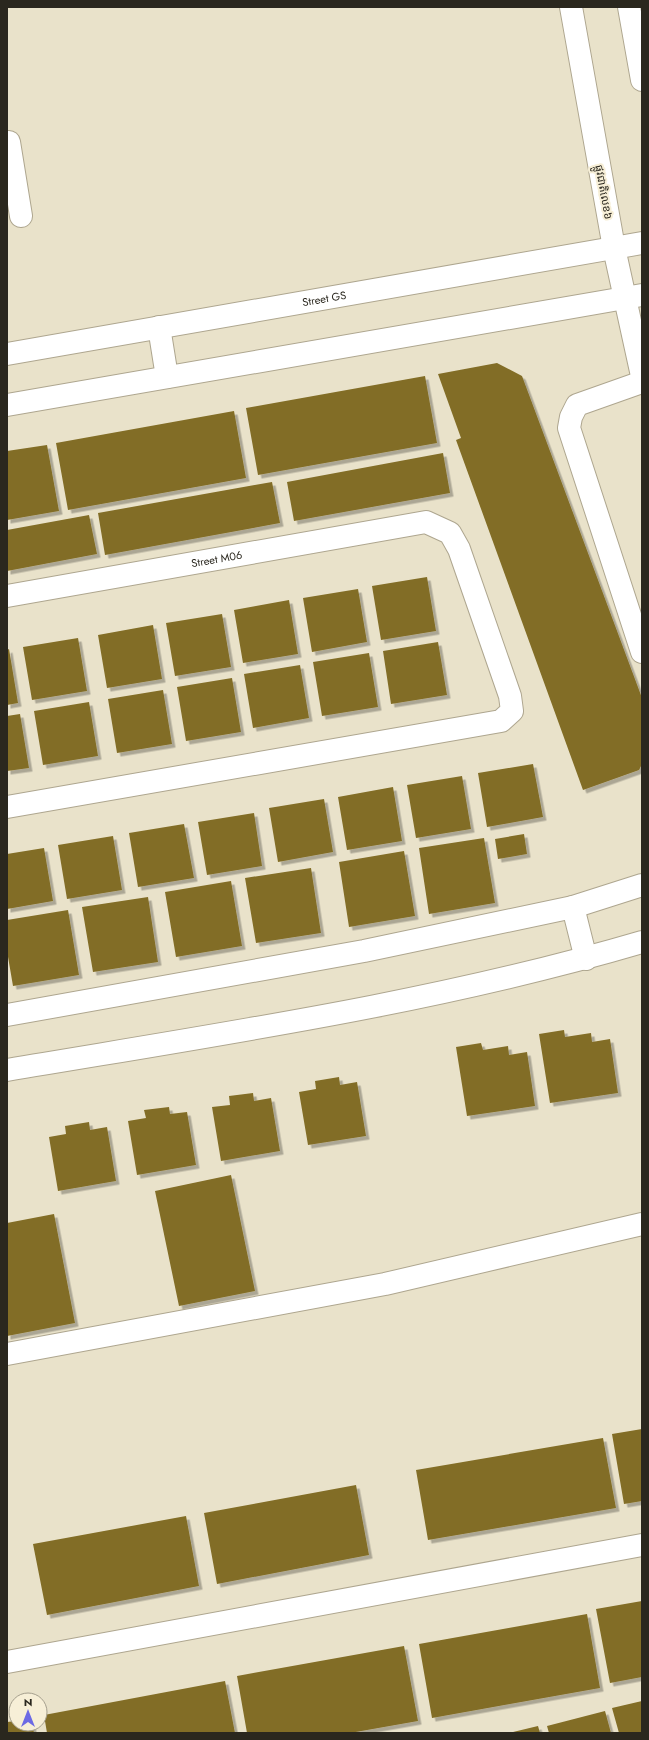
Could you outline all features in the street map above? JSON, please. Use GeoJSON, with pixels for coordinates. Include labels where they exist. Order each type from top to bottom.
{"type":"FeatureCollection","features":[{"type":"Feature","properties":{"kind":"main road","name":"ផ្លូវជាតិលេខ៦"},"geometry":{"type":"LineString","coordinates":[[571,7],[614,248],[633,296],[642,376]]}},
{"type":"Feature","properties":{"kind":"main road"},"geometry":{"type":"LineString","coordinates":[[629,7],[637,26],[642,80]]}},
{"type":"Feature","properties":{"kind":"main road"},"geometry":{"type":"LineString","coordinates":[[7,142],[9,142],[21,216]]}},
{"type":"Feature","properties":{"kind":"main road","name":"Street GS"},"geometry":{"type":"LineString","coordinates":[[7,354],[642,243]]}},
{"type":"Feature","properties":{"kind":"main road"},"geometry":{"type":"LineString","coordinates":[[7,405],[633,296]]}},
{"type":"Feature","properties":{"kind":"main road"},"geometry":{"type":"LineString","coordinates":[[159,327],[167,377]]}},
{"type":"Feature","properties":{"kind":"main road"},"geometry":{"type":"LineString","coordinates":[[642,382],[577,405],[570,417],[569,428],[642,652]]}},
{"type":"Feature","properties":{"kind":"main road","name":"Street M06"},"geometry":{"type":"LineString","coordinates":[[7,596],[426,522],[450,533],[460,549],[510,696],[512,711],[501,721],[7,807]]}},
{"type":"Feature","properties":{"kind":"main road"},"geometry":{"type":"LineString","coordinates":[[7,1014],[364,951],[573,906],[642,885]]}},
{"type":"Feature","properties":{"kind":"main road"},"geometry":{"type":"LineString","coordinates":[[573,906],[586,958]]}},
{"type":"Feature","properties":{"kind":"main road"},"geometry":{"type":"LineString","coordinates":[[7,1070],[378,1006],[586,958],[642,942]]}},
{"type":"Feature","properties":{"kind":"main road"},"geometry":{"type":"LineString","coordinates":[[7,1354],[385,1284],[642,1224]]}},
{"type":"Feature","properties":{"kind":"main road"},"geometry":{"type":"LineString","coordinates":[[7,1662],[642,1545]]}},
{"type":"Feature","properties":{"kind":"building"},"geometry":{"type":"Polygon","coordinates":[[[497,363],[522,376],[642,698],[642,764],[639,770],[583,790],[456,440],[461,438],[438,374],[497,363]]]}},
{"type":"Feature","properties":{"kind":"building"},"geometry":{"type":"Polygon","coordinates":[[[425,376],[437,443],[258,475],[246,408],[425,376]]]}},
{"type":"Feature","properties":{"kind":"building"},"geometry":{"type":"Polygon","coordinates":[[[234,411],[246,478],[68,510],[56,443],[234,411]]]}},
{"type":"Feature","properties":{"kind":"building"},"geometry":{"type":"Polygon","coordinates":[[[47,445],[59,511],[7,520],[7,451],[47,445]]]}},
{"type":"Feature","properties":{"kind":"building"},"geometry":{"type":"Polygon","coordinates":[[[443,453],[450,493],[294,521],[287,482],[443,453]]]}},
{"type":"Feature","properties":{"kind":"building"},"geometry":{"type":"Polygon","coordinates":[[[272,482],[280,523],[105,555],[98,513],[272,482]]]}},
{"type":"Feature","properties":{"kind":"building"},"geometry":{"type":"Polygon","coordinates":[[[89,515],[97,554],[7,571],[7,530],[89,515]]]}},
{"type":"Feature","properties":{"kind":"building"},"geometry":{"type":"Polygon","coordinates":[[[427,577],[436,631],[381,640],[372,586],[427,577]]]}},
{"type":"Feature","properties":{"kind":"building"},"geometry":{"type":"Polygon","coordinates":[[[358,589],[367,642],[312,652],[303,598],[358,589]]]}},
{"type":"Feature","properties":{"kind":"building"},"geometry":{"type":"Polygon","coordinates":[[[289,600],[298,654],[243,663],[234,610],[289,600]]]}},
{"type":"Feature","properties":{"kind":"building"},"geometry":{"type":"Polygon","coordinates":[[[222,614],[231,667],[175,676],[166,623],[222,614]]]}},
{"type":"Feature","properties":{"kind":"building"},"geometry":{"type":"Polygon","coordinates":[[[153,625],[162,679],[107,688],[98,635],[153,625]]]}},
{"type":"Feature","properties":{"kind":"building"},"geometry":{"type":"Polygon","coordinates":[[[78,638],[87,691],[32,700],[23,647],[78,638]]]}},
{"type":"Feature","properties":{"kind":"building"},"geometry":{"type":"Polygon","coordinates":[[[438,642],[447,695],[391,704],[383,651],[438,642]]]}},
{"type":"Feature","properties":{"kind":"building"},"geometry":{"type":"Polygon","coordinates":[[[9,649],[18,703],[7,705],[7,650],[9,649]]]}},
{"type":"Feature","properties":{"kind":"building"},"geometry":{"type":"Polygon","coordinates":[[[369,653],[378,707],[322,716],[313,662],[369,653]]]}},
{"type":"Feature","properties":{"kind":"building"},"geometry":{"type":"Polygon","coordinates":[[[300,665],[309,718],[253,728],[244,674],[300,665]]]}},
{"type":"Feature","properties":{"kind":"building"},"geometry":{"type":"Polygon","coordinates":[[[232,678],[241,732],[186,741],[177,687],[232,678]]]}},
{"type":"Feature","properties":{"kind":"building"},"geometry":{"type":"Polygon","coordinates":[[[163,690],[172,744],[117,753],[108,699],[163,690]]]}},
{"type":"Feature","properties":{"kind":"building"},"geometry":{"type":"Polygon","coordinates":[[[89,702],[98,756],[43,765],[34,711],[89,702]]]}},
{"type":"Feature","properties":{"kind":"building"},"geometry":{"type":"Polygon","coordinates":[[[20,714],[29,768],[7,771],[7,716],[20,714]]]}},
{"type":"Feature","properties":{"kind":"building"},"geometry":{"type":"Polygon","coordinates":[[[533,764],[543,817],[487,827],[478,773],[533,764]]]}},
{"type":"Feature","properties":{"kind":"building"},"geometry":{"type":"Polygon","coordinates":[[[462,776],[471,829],[416,838],[407,785],[462,776]]]}},
{"type":"Feature","properties":{"kind":"building"},"geometry":{"type":"Polygon","coordinates":[[[393,787],[402,841],[347,850],[338,797],[393,787]]]}},
{"type":"Feature","properties":{"kind":"building"},"geometry":{"type":"Polygon","coordinates":[[[324,799],[333,852],[278,862],[269,808],[324,799]]]}},
{"type":"Feature","properties":{"kind":"building"},"geometry":{"type":"Polygon","coordinates":[[[254,813],[262,866],[207,875],[198,822],[254,813]]]}},
{"type":"Feature","properties":{"kind":"building"},"geometry":{"type":"Polygon","coordinates":[[[184,824],[194,878],[138,887],[129,833],[184,824]]]}},
{"type":"Feature","properties":{"kind":"building"},"geometry":{"type":"Polygon","coordinates":[[[524,834],[527,854],[498,859],[495,839],[524,834]]]}},
{"type":"Feature","properties":{"kind":"building"},"geometry":{"type":"Polygon","coordinates":[[[113,836],[122,890],[67,899],[58,845],[113,836]]]}},
{"type":"Feature","properties":{"kind":"building"},"geometry":{"type":"Polygon","coordinates":[[[484,838],[495,903],[429,914],[419,848],[484,838]]]}},
{"type":"Feature","properties":{"kind":"building"},"geometry":{"type":"Polygon","coordinates":[[[44,848],[53,901],[7,909],[7,854],[44,848]]]}},
{"type":"Feature","properties":{"kind":"building"},"geometry":{"type":"Polygon","coordinates":[[[404,851],[415,916],[349,927],[339,862],[404,851]]]}},
{"type":"Feature","properties":{"kind":"building"},"geometry":{"type":"Polygon","coordinates":[[[311,868],[321,933],[256,943],[245,878],[311,868]]]}},
{"type":"Feature","properties":{"kind":"building"},"geometry":{"type":"Polygon","coordinates":[[[231,881],[242,946],[176,957],[165,892],[231,881]]]}},
{"type":"Feature","properties":{"kind":"building"},"geometry":{"type":"Polygon","coordinates":[[[148,897],[158,962],[93,972],[82,907],[148,897]]]}},
{"type":"Feature","properties":{"kind":"building"},"geometry":{"type":"Polygon","coordinates":[[[68,910],[79,975],[13,986],[7,951],[7,920],[68,910]]]}},
{"type":"Feature","properties":{"kind":"building"},"geometry":{"type":"Polygon","coordinates":[[[564,1030],[565,1037],[591,1033],[592,1042],[610,1039],[618,1093],[550,1103],[539,1034],[564,1030]]]}},
{"type":"Feature","properties":{"kind":"building"},"geometry":{"type":"Polygon","coordinates":[[[481,1043],[483,1050],[508,1046],[509,1055],[527,1052],[535,1106],[467,1116],[456,1047],[481,1043]]]}},
{"type":"Feature","properties":{"kind":"building"},"geometry":{"type":"Polygon","coordinates":[[[339,1077],[340,1085],[357,1082],[366,1136],[308,1145],[299,1092],[316,1089],[315,1081],[339,1077]]]}},
{"type":"Feature","properties":{"kind":"building"},"geometry":{"type":"Polygon","coordinates":[[[253,1093],[254,1101],[271,1098],[280,1151],[221,1161],[212,1107],[230,1105],[229,1096],[253,1093]]]}},
{"type":"Feature","properties":{"kind":"building"},"geometry":{"type":"Polygon","coordinates":[[[169,1107],[170,1114],[187,1112],[196,1165],[137,1175],[128,1121],[146,1118],[144,1110],[169,1107]]]}},
{"type":"Feature","properties":{"kind":"building"},"geometry":{"type":"Polygon","coordinates":[[[89,1122],[90,1130],[107,1127],[116,1181],[58,1191],[49,1137],[66,1134],[65,1126],[89,1122]]]}},
{"type":"Feature","properties":{"kind":"building"},"geometry":{"type":"Polygon","coordinates":[[[231,1175],[255,1291],[179,1306],[155,1191],[231,1175]]]}},
{"type":"Feature","properties":{"kind":"building"},"geometry":{"type":"Polygon","coordinates":[[[54,1214],[75,1323],[7,1336],[7,1223],[54,1214]]]}},
{"type":"Feature","properties":{"kind":"building"},"geometry":{"type":"Polygon","coordinates":[[[642,1429],[642,1501],[624,1504],[612,1434],[642,1429]]]}},
{"type":"Feature","properties":{"kind":"building"},"geometry":{"type":"Polygon","coordinates":[[[603,1438],[616,1508],[428,1540],[416,1470],[603,1438]]]}},
{"type":"Feature","properties":{"kind":"building"},"geometry":{"type":"Polygon","coordinates":[[[356,1485],[369,1555],[217,1584],[204,1513],[356,1485]]]}},
{"type":"Feature","properties":{"kind":"building"},"geometry":{"type":"Polygon","coordinates":[[[186,1516],[199,1586],[47,1615],[33,1544],[186,1516]]]}},
{"type":"Feature","properties":{"kind":"building"},"geometry":{"type":"Polygon","coordinates":[[[642,1601],[642,1677],[610,1683],[596,1609],[642,1601]]]}},
{"type":"Feature","properties":{"kind":"building"},"geometry":{"type":"Polygon","coordinates":[[[587,1614],[600,1688],[432,1718],[419,1644],[587,1614]]]}},
{"type":"Feature","properties":{"kind":"building"},"geometry":{"type":"Polygon","coordinates":[[[404,1646],[418,1721],[350,1733],[247,1733],[237,1676],[404,1646]]]}},
{"type":"Feature","properties":{"kind":"building"},"geometry":{"type":"Polygon","coordinates":[[[225,1681],[235,1733],[47,1733],[48,1714],[225,1681]]]}},
{"type":"Feature","properties":{"kind":"building"},"geometry":{"type":"Polygon","coordinates":[[[642,1701],[642,1733],[619,1733],[612,1708],[642,1701]]]}},
{"type":"Feature","properties":{"kind":"building"},"geometry":{"type":"Polygon","coordinates":[[[605,1711],[611,1733],[549,1733],[547,1726],[605,1711]]]}},
{"type":"Feature","properties":{"kind":"building"},"geometry":{"type":"Polygon","coordinates":[[[7,1722],[8,1732],[34,1733],[7,1733],[7,1722]]]}},
{"type":"Feature","properties":{"kind":"building"},"geometry":{"type":"Polygon","coordinates":[[[538,1726],[540,1733],[513,1733],[513,1732],[538,1726]]]}}]}
